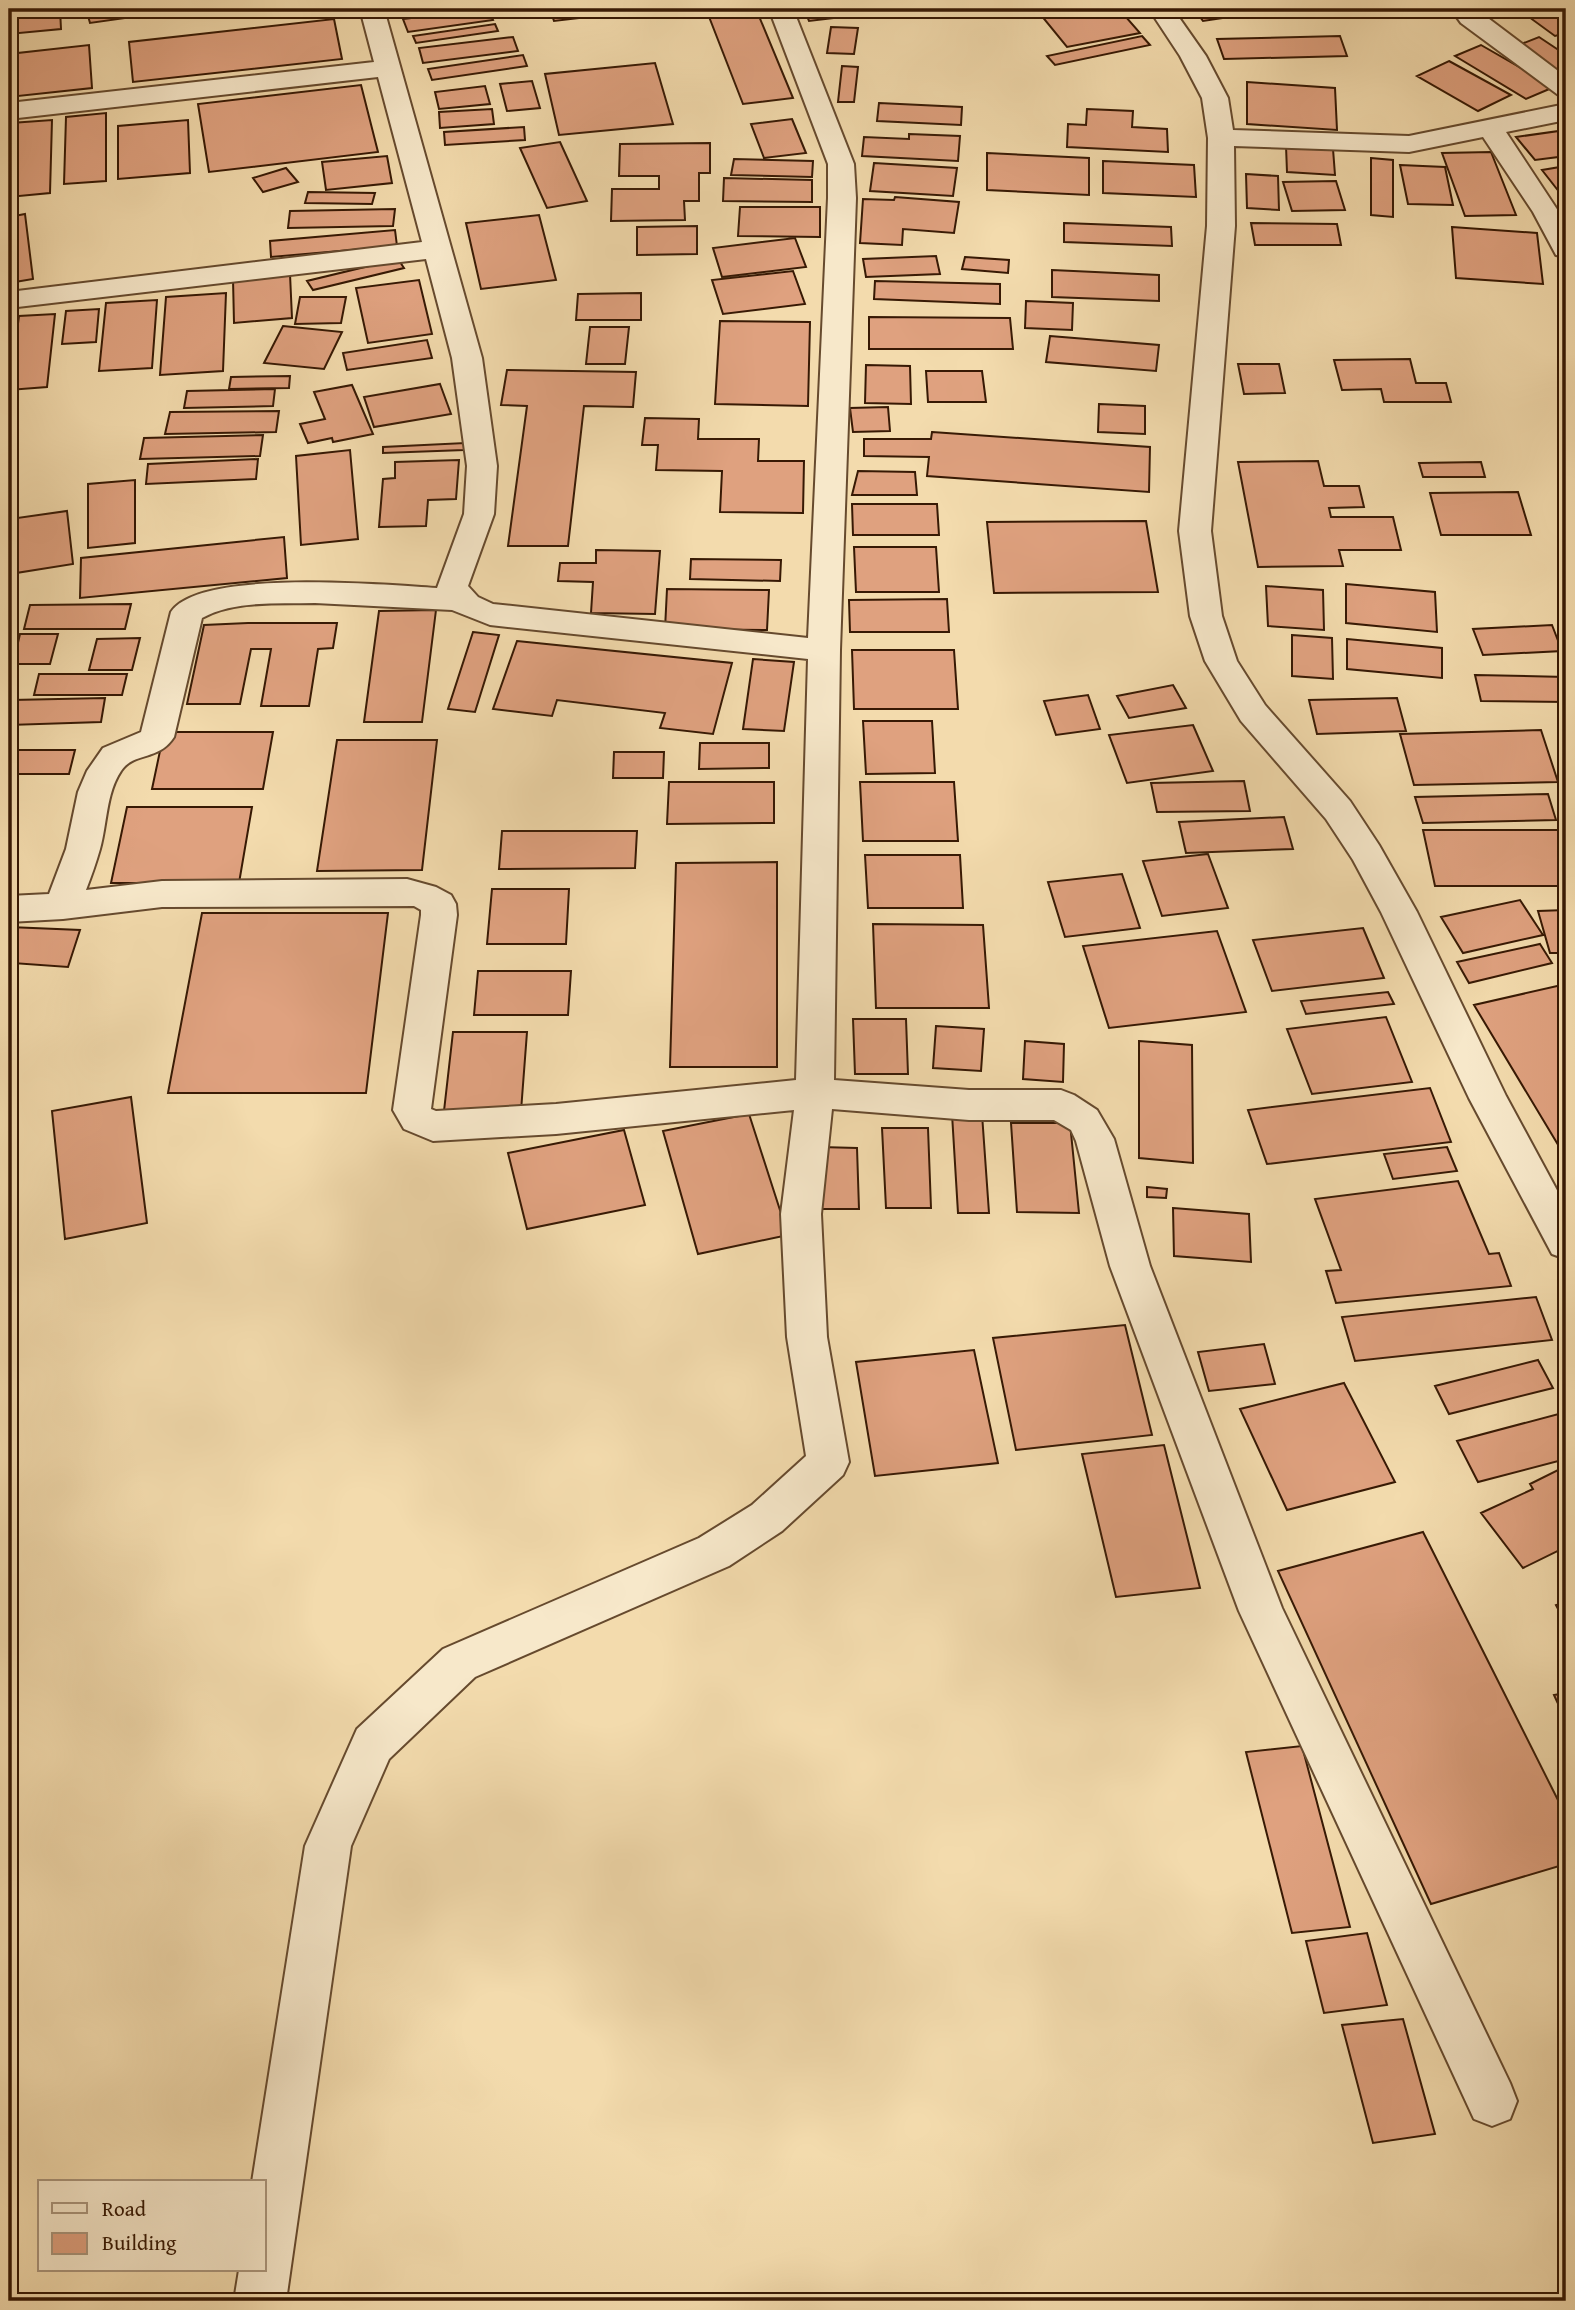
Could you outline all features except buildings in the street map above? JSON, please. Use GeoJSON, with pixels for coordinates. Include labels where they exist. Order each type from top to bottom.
{"type":"FeatureCollection","features":[{"type":"Feature","properties":{"kind":"street"},"geometry":{"type":"LineString","coordinates":[[372,9],[467,358],[482,466],[479,514],[452,586],[457,600]]}},
{"type":"Feature","properties":{"kind":"street"},"geometry":{"type":"LineString","coordinates":[[266,2261],[328,1846],[373,1744],[459,1663],[714,1552],[767,1518],[828,1462],[807,1337],[801,1214],[815,1093],[824,650],[842,198],[841,164],[780,9]]}},
{"type":"Feature","properties":{"kind":"street"},"geometry":{"type":"LineString","coordinates":[[1161,9],[1193,56],[1215,98],[1221,138],[1221,226],[1195,531],[1206,616],[1221,661],[1252,713],[1338,810],[1367,855],[1399,912],[1488,1098],[1566,1243]]}},
{"type":"Feature","properties":{"kind":"street"},"geometry":{"type":"LineString","coordinates":[[1463,9],[1470,18],[1566,89]]}},
{"type":"Feature","properties":{"kind":"street"},"geometry":{"type":"LineString","coordinates":[[9,111],[389,68]]}},
{"type":"Feature","properties":{"kind":"street"},"geometry":{"type":"LineString","coordinates":[[1221,138],[1385,145],[1425,142],[1566,112]]}},
{"type":"Feature","properties":{"kind":"street"},"geometry":{"type":"LineString","coordinates":[[1490,128],[1547,212],[1566,249]]}},
{"type":"Feature","properties":{"kind":"street"},"geometry":{"type":"LineString","coordinates":[[9,300],[437,249]]}},
{"type":"Feature","properties":{"kind":"street"},"geometry":{"type":"LineString","coordinates":[[63,906],[82,851],[99,782],[107,765],[117,755],[146,747],[157,737],[187,612],[194,605],[218,598],[315,592],[457,600],[470,608],[490,614],[824,650]]}},
{"type":"Feature","properties":{"kind":"street"},"geometry":{"type":"LineString","coordinates":[[9,909],[63,906],[162,894],[407,892],[418,893],[433,900],[438,904],[439,915],[412,1110],[417,1119],[433,1126],[556,1119],[815,1093],[969,1105],[1061,1105],[1084,1120],[1095,1139],[1130,1266],[1261,1611],[1492,2101]]}},
{"type":"Feature","properties":{"kind":"street"},"geometry":{"type":"LineString","coordinates":[[260,2301],[264,2272]]}}]}
